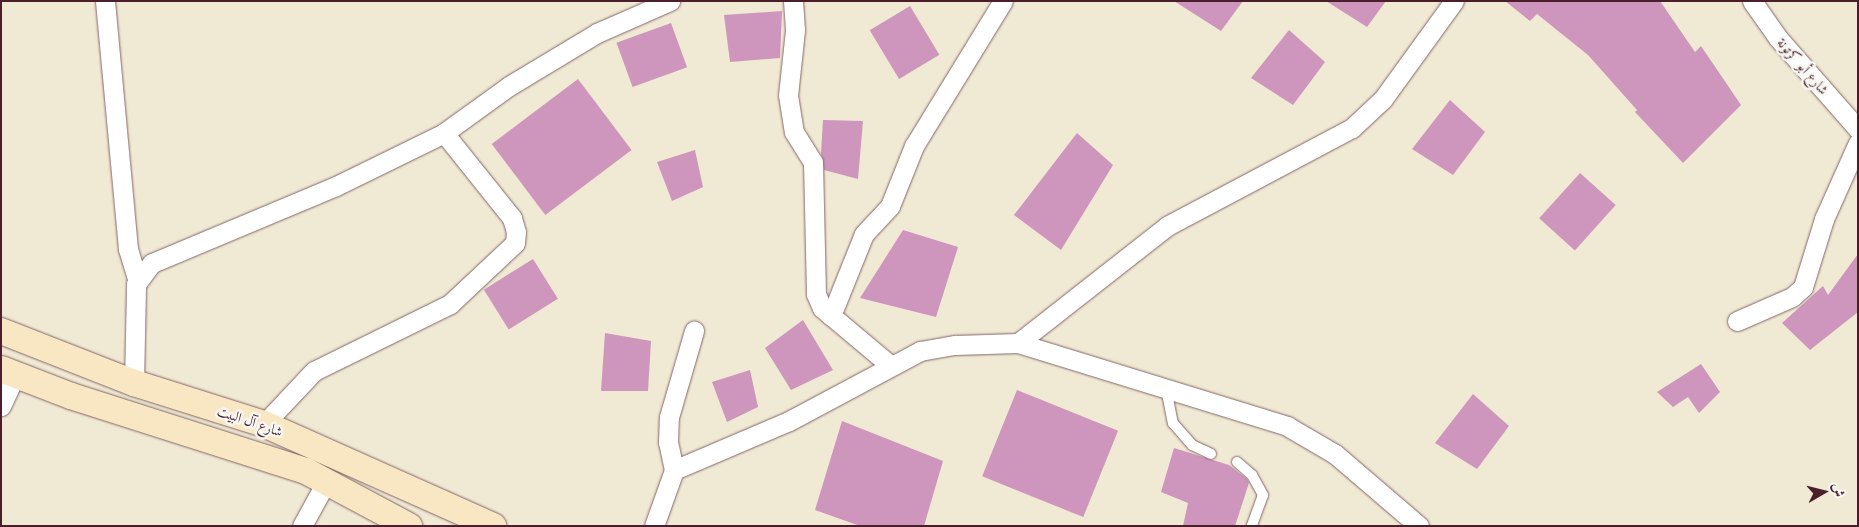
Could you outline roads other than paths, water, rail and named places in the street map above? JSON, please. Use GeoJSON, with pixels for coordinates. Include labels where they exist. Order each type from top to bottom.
{"type":"FeatureCollection","features":[{"type":"Feature","properties":{"kind":"street"},"geometry":{"type":"LineString","coordinates":[[105,1],[128,249],[137,278],[134,384]]}},
{"type":"Feature","properties":{"kind":"street"},"geometry":{"type":"LineString","coordinates":[[137,278],[161,257],[336,186],[444,133],[509,86],[591,36],[670,1]]}},
{"type":"Feature","properties":{"kind":"street"},"geometry":{"type":"LineString","coordinates":[[793,1],[794,30],[789,81],[790,105],[794,132],[813,162],[816,294],[819,304],[831,316],[890,365]]}},
{"type":"Feature","properties":{"kind":"street"},"geometry":{"type":"LineString","coordinates":[[831,316],[864,234],[890,206],[914,146],[1003,1]]}},
{"type":"Feature","properties":{"kind":"street"},"geometry":{"type":"LineString","coordinates":[[1018,343],[1167,226],[1343,133],[1364,119],[1383,99],[1454,1]]}},
{"type":"Feature","properties":{"kind":"street","name":"شارع أبو كرتونة"},"geometry":{"type":"LineString","coordinates":[[1752,1],[1778,38],[1858,129]]}},
{"type":"Feature","properties":{"kind":"street"},"geometry":{"type":"LineString","coordinates":[[264,424],[299,383],[314,371],[450,304],[515,243],[516,232],[512,218],[444,133]]}},
{"type":"Feature","properties":{"kind":"street"},"geometry":{"type":"LineString","coordinates":[[1737,321],[1792,297],[1803,287],[1824,219],[1858,143]]}},
{"type":"Feature","properties":{"kind":"street","name":"شارع آل البيت"},"geometry":{"type":"LineString","coordinates":[[1,331],[134,384],[264,424],[311,443],[448,509],[493,526]]}},
{"type":"Feature","properties":{"kind":"street"},"geometry":{"type":"LineString","coordinates":[[654,526],[674,470],[668,442],[669,417],[694,331]]}},
{"type":"Feature","properties":{"kind":"street"},"geometry":{"type":"LineString","coordinates":[[674,470],[789,421],[890,365],[934,347],[1018,343],[1166,387],[1287,426],[1320,442],[1419,526]]}},
{"type":"Feature","properties":{"kind":"street"},"geometry":{"type":"LineString","coordinates":[[1,406],[9,372],[71,396],[306,471],[410,526]]}},
{"type":"Feature","properties":{"kind":"street"},"geometry":{"type":"LineString","coordinates":[[302,526],[326,482]]}},
{"type":"Feature","properties":{"kind":"lane"},"geometry":{"type":"LineString","coordinates":[[1166,387],[1173,423],[1192,445],[1212,454]]}},
{"type":"Feature","properties":{"kind":"lane"},"geometry":{"type":"LineString","coordinates":[[1237,462],[1252,475],[1263,495],[1252,526]]}}]}
